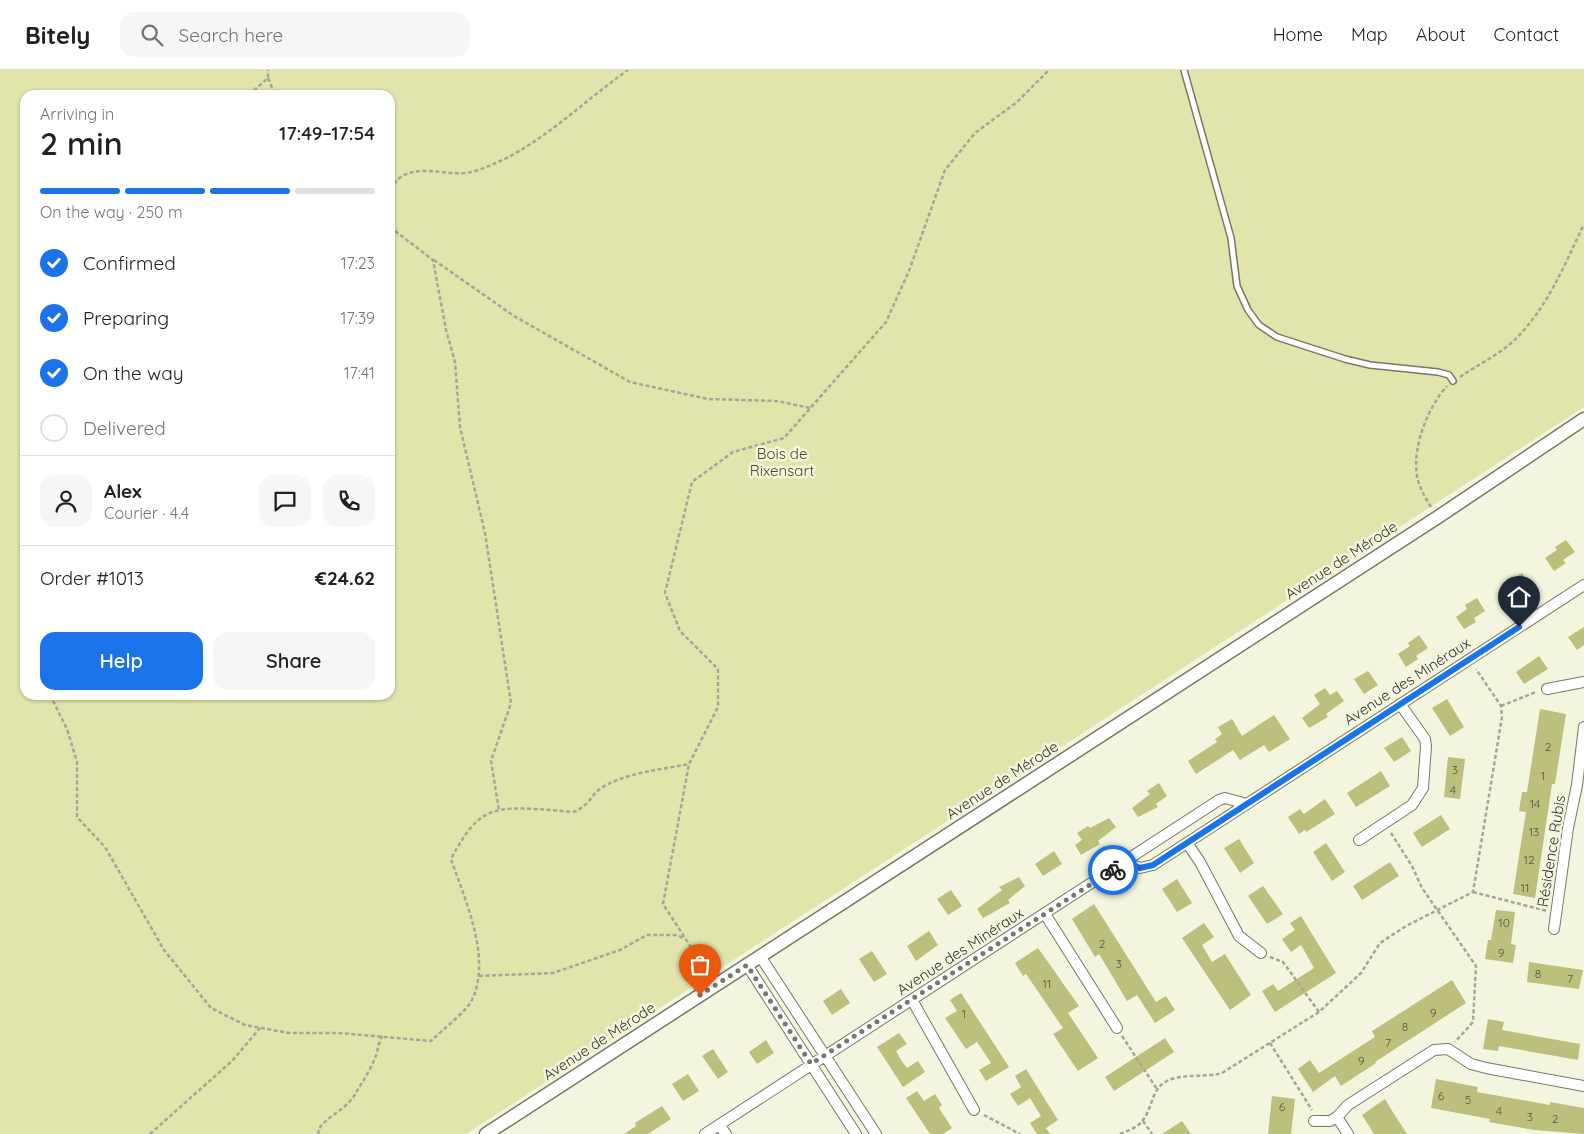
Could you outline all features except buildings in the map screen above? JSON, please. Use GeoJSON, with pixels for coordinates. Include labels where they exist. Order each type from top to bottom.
{"type":"FeatureCollection","features":[{"type":"Feature","properties":{"kind":"street","name":"Avenue de Mérode"},"geometry":{"type":"LineString","coordinates":[[486,1134],[1438,517],[1584,419]]}},
{"type":"Feature","properties":{"kind":"street","name":"Avenue de Mérode"},"geometry":{"type":"LineString","coordinates":[[1535,453],[1584,429]]}},
{"type":"Feature","properties":{"kind":"street","name":"Avenue des Minéraux"},"geometry":{"type":"LineString","coordinates":[[1125,862],[1140,868],[1146,867],[1187,843],[1584,584]]}},
{"type":"Feature","properties":{"kind":"street"},"geometry":{"type":"LineString","coordinates":[[1547,689],[1584,682]]}},
{"type":"Feature","properties":{"kind":"street"},"geometry":{"type":"LineString","coordinates":[[1359,840],[1412,805],[1423,788],[1425,739],[1400,704]]}},
{"type":"Feature","properties":{"kind":"street","name":"Résidence Rubis"},"geometry":{"type":"LineString","coordinates":[[1554,929],[1568,828],[1581,786],[1584,727]]}},
{"type":"Feature","properties":{"kind":"street","name":"Avenue des Minéraux"},"geometry":{"type":"LineString","coordinates":[[705,1134],[1220,800],[1225,798],[1247,804]]}},
{"type":"Feature","properties":{"kind":"street"},"geometry":{"type":"LineString","coordinates":[[1187,843],[1200,862],[1239,936],[1261,953]]}},
{"type":"Feature","properties":{"kind":"street"},"geometry":{"type":"LineString","coordinates":[[1045,914],[1117,1028]]}},
{"type":"Feature","properties":{"kind":"street"},"geometry":{"type":"LineString","coordinates":[[760,956],[876,1134]]}},
{"type":"Feature","properties":{"kind":"street"},"geometry":{"type":"LineString","coordinates":[[747,965],[856,1134]]}},
{"type":"Feature","properties":{"kind":"street"},"geometry":{"type":"LineString","coordinates":[[912,1000],[974,1110]]}},
{"type":"Feature","properties":{"kind":"street"},"geometry":{"type":"LineString","coordinates":[[1314,1121],[1330,1121],[1337,1118],[1348,1105],[1434,1050],[1448,1048],[1471,1064],[1584,1086]]}},
{"type":"Feature","properties":{"kind":"street"},"geometry":{"type":"LineString","coordinates":[[1337,1118],[1348,1134]]}},
{"type":"Feature","properties":{"kind":"street"},"geometry":{"type":"LineString","coordinates":[[719,1125],[726,1134]]}},
{"type":"Feature","properties":{"kind":"lane"},"geometry":{"type":"LineString","coordinates":[[1184,70],[1230,238],[1237,286],[1248,310],[1259,325],[1277,338],[1302,347],[1370,365],[1438,372],[1449,375],[1453,381]]}},
{"type":"Feature","properties":{"kind":"path"},"geometry":{"type":"LineString","coordinates":[[268,70],[268,78],[273,90]]}},
{"type":"Feature","properties":{"kind":"path"},"geometry":{"type":"LineString","coordinates":[[395,180],[415,170],[458,174],[475,171],[516,152],[566,120],[628,70]]}},
{"type":"Feature","properties":{"kind":"path"},"geometry":{"type":"LineString","coordinates":[[716,985],[663,904],[689,764],[718,707],[718,669],[680,631],[666,593],[692,482],[733,452],[784,438],[886,322],[909,271],[944,170],[975,133],[1017,102],[1049,70]]}},
{"type":"Feature","properties":{"kind":"path"},"geometry":{"type":"LineString","coordinates":[[255,90],[268,78]]}},
{"type":"Feature","properties":{"kind":"path"},"geometry":{"type":"LineString","coordinates":[[1438,517],[1423,493],[1417,475],[1417,457],[1429,414],[1439,397],[1453,381],[1507,346],[1529,325],[1548,300],[1584,224]]}},
{"type":"Feature","properties":{"kind":"path"},"geometry":{"type":"LineString","coordinates":[[395,231],[433,260],[514,316],[630,382],[708,399],[777,401],[810,408]]}},
{"type":"Feature","properties":{"kind":"path"},"geometry":{"type":"LineString","coordinates":[[433,260],[446,330],[455,362],[460,427],[485,533],[511,703],[491,761],[498,810]]}},
{"type":"Feature","properties":{"kind":"path"},"geometry":{"type":"LineString","coordinates":[[1470,658],[1500,706],[1502,718],[1473,892]]}},
{"type":"Feature","properties":{"kind":"path"},"geometry":{"type":"LineString","coordinates":[[1500,706],[1547,689]]}},
{"type":"Feature","properties":{"kind":"path"},"geometry":{"type":"LineString","coordinates":[[52,700],[67,729],[77,762],[77,817],[106,847],[164,950],[210,1008],[245,1025],[289,1033],[339,1033],[431,1041],[471,1002],[479,976],[476,930],[451,859],[464,833],[490,811],[513,808],[574,812],[592,800],[598,789],[626,775],[689,764]]}},
{"type":"Feature","properties":{"kind":"path"},"geometry":{"type":"LineString","coordinates":[[1385,822],[1437,911],[1473,961],[1477,972],[1473,1022],[1448,1048]]}},
{"type":"Feature","properties":{"kind":"path"},"geometry":{"type":"LineString","coordinates":[[1120,1134],[1143,1121],[1157,1089],[1166,1082],[1177,1078],[1208,1077],[1222,1073],[1319,1012],[1361,973],[1374,949],[1380,943],[1473,892],[1556,914]]}},
{"type":"Feature","properties":{"kind":"path"},"geometry":{"type":"LineString","coordinates":[[479,976],[553,973],[620,950],[647,935],[677,935],[686,940]]}},
{"type":"Feature","properties":{"kind":"path"},"geometry":{"type":"LineString","coordinates":[[1261,953],[1283,962],[1319,1012]]}},
{"type":"Feature","properties":{"kind":"path"},"geometry":{"type":"LineString","coordinates":[[150,1134],[232,1061],[260,1028]]}},
{"type":"Feature","properties":{"kind":"path"},"geometry":{"type":"LineString","coordinates":[[1117,1028],[1157,1089]]}},
{"type":"Feature","properties":{"kind":"path"},"geometry":{"type":"LineString","coordinates":[[318,1134],[318,1130],[324,1120],[345,1107],[354,1096],[376,1057],[378,1044],[382,1036]]}},
{"type":"Feature","properties":{"kind":"path"},"geometry":{"type":"LineString","coordinates":[[1269,1042],[1312,1110],[1314,1121]]}},
{"type":"Feature","properties":{"kind":"path"},"geometry":{"type":"LineString","coordinates":[[974,1110],[1020,1134]]}},
{"type":"Feature","properties":{"kind":"path"},"geometry":{"type":"LineString","coordinates":[[1143,1121],[1152,1134]]}},
{"type":"Feature","properties":{"kind":"green space","name":"Bois de Rixensart"},"geometry":{"type":"Polygon","coordinates":[[[0,70],[1584,70],[1584,407],[466,1134],[0,1134],[0,70]]]}},
{"type":"Feature","properties":{"kind":"way so far"},"geometry":{"type":"LineString","coordinates":[[700,995],[747,965],[811,1064],[1113,870]]}},
{"type":"Feature","properties":{"kind":"route"},"geometry":{"type":"LineString","coordinates":[[1113,870],[1125,862],[1140,868],[1153,865],[1519,627]]}}]}
